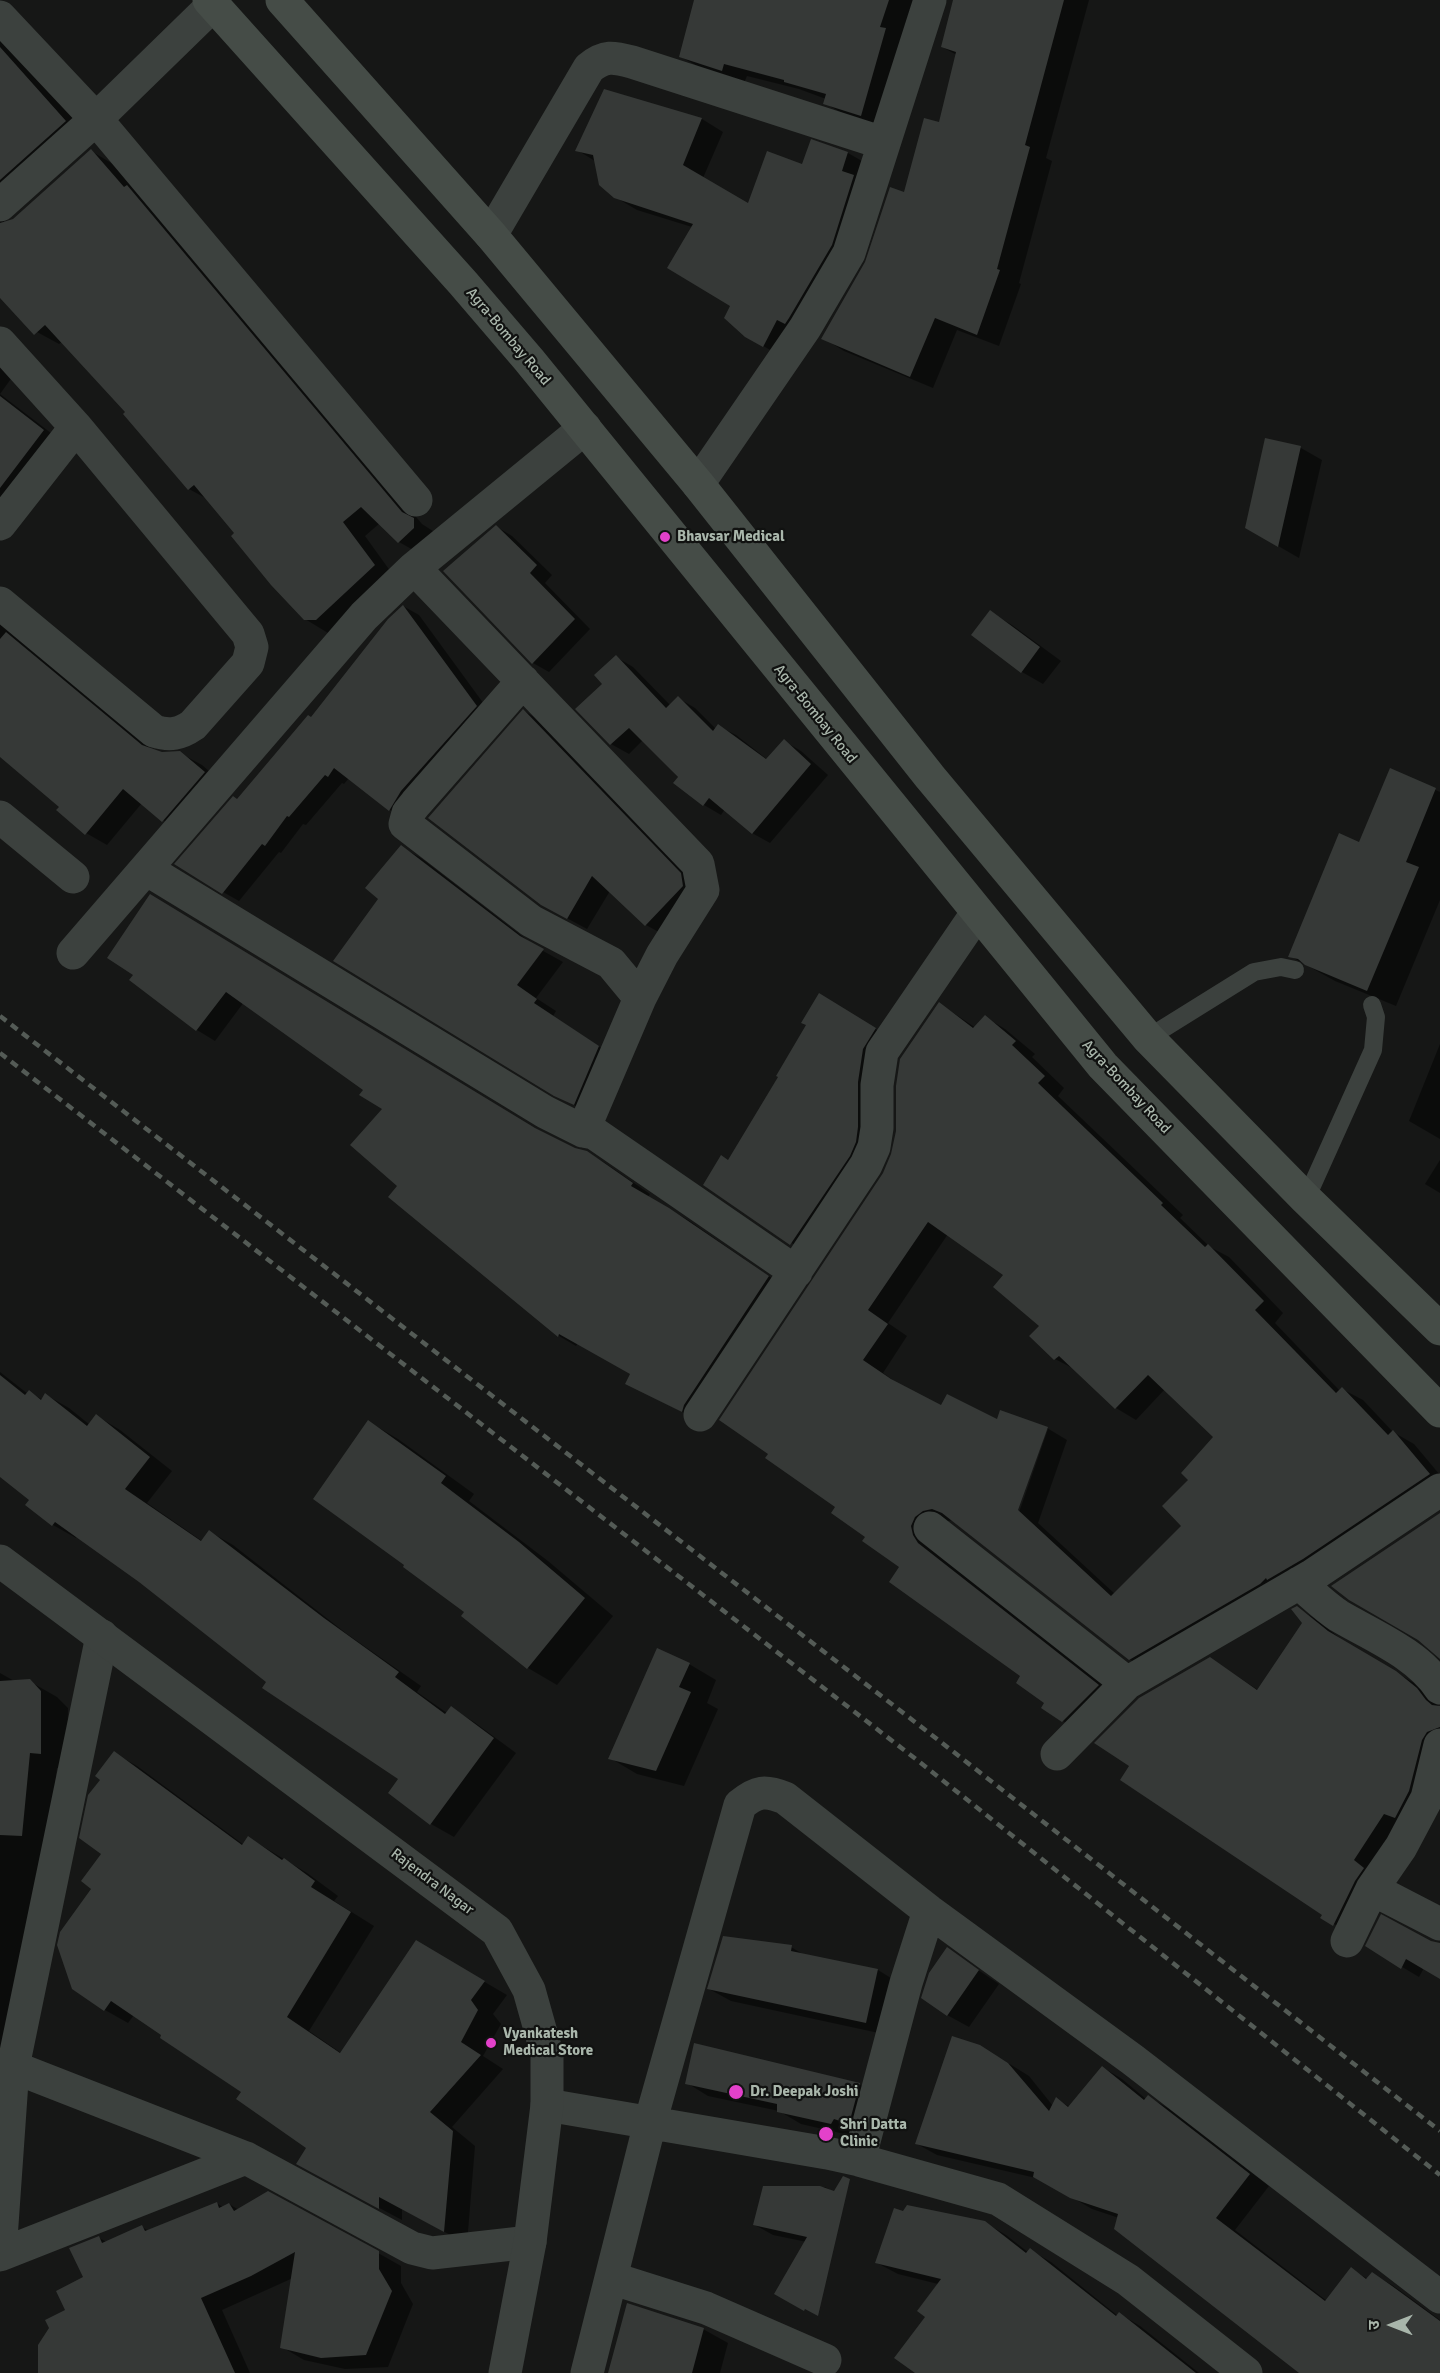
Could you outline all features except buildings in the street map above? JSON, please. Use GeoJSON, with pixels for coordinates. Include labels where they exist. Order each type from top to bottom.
{"type":"FeatureCollection","features":[{"type":"Feature","properties":{"kind":"main road"},"geometry":{"type":"LineString","coordinates":[[282,0],[491,235],[698,484],[930,777],[1148,1038],[1306,1199],[1440,1329]]}},
{"type":"Feature","properties":{"kind":"main road","name":"Agra-Bombay Road"},"geometry":{"type":"LineString","coordinates":[[211,3],[463,283],[585,428],[1103,1066],[1440,1410]]}},
{"type":"Feature","properties":{"kind":"street"},"geometry":{"type":"LineString","coordinates":[[698,484],[805,328],[849,253],[930,0]]}},
{"type":"Feature","properties":{"kind":"street"},"geometry":{"type":"LineString","coordinates":[[0,205],[96,119],[211,3]]}},
{"type":"Feature","properties":{"kind":"street"},"geometry":{"type":"LineString","coordinates":[[0,17],[96,119],[416,500]]}},
{"type":"Feature","properties":{"kind":"street"},"geometry":{"type":"LineString","coordinates":[[491,235],[589,68],[600,59],[616,58],[632,62],[883,143]]}},
{"type":"Feature","properties":{"kind":"street"},"geometry":{"type":"LineString","coordinates":[[0,342],[76,427],[248,634],[252,647],[248,663],[193,725],[182,733],[166,735],[154,731],[0,603]]}},
{"type":"Feature","properties":{"kind":"street"},"geometry":{"type":"LineString","coordinates":[[0,524],[76,427]]}},
{"type":"Feature","properties":{"kind":"street"},"geometry":{"type":"LineString","coordinates":[[74,953],[364,616],[414,568],[585,428]]}},
{"type":"Feature","properties":{"kind":"street"},"geometry":{"type":"LineString","coordinates":[[414,568],[698,864],[703,890],[662,955],[640,998],[583,1131]]}},
{"type":"Feature","properties":{"kind":"street"},"geometry":{"type":"LineString","coordinates":[[523,681],[416,803],[408,813],[405,824],[531,921],[611,963],[640,998]]}},
{"type":"Feature","properties":{"kind":"street"},"geometry":{"type":"LineString","coordinates":[[0,817],[74,877]]}},
{"type":"Feature","properties":{"kind":"street"},"geometry":{"type":"LineString","coordinates":[[146,869],[535,1106],[583,1131],[594,1133],[795,1272]]}},
{"type":"Feature","properties":{"kind":"street"},"geometry":{"type":"LineString","coordinates":[[700,1415],[866,1165],[874,1147],[877,1128],[878,1069],[882,1052],[977,913]]}},
{"type":"Feature","properties":{"kind":"street"},"geometry":{"type":"LineString","coordinates":[[1057,1754],[1127,1683],[1299,1583],[1440,1490]]}},
{"type":"Feature","properties":{"kind":"street"},"geometry":{"type":"LineString","coordinates":[[930,1528],[1127,1683]]}},
{"type":"Feature","properties":{"kind":"street","name":"Rajendra Nagar"},"geometry":{"type":"LineString","coordinates":[[0,1561],[497,1931],[529,1990],[546,2054],[547,2104],[530,2242],[505,2373]]}},
{"type":"Feature","properties":{"kind":"street"},"geometry":{"type":"LineString","coordinates":[[1299,1583],[1337,1614],[1431,1674],[1440,1688]]}},
{"type":"Feature","properties":{"kind":"street"},"geometry":{"type":"LineString","coordinates":[[102,1636],[7,2071],[0,2254],[246,2158]]}},
{"type":"Feature","properties":{"kind":"street"},"geometry":{"type":"LineString","coordinates":[[1347,1941],[1372,1889],[1401,1847],[1427,1798],[1440,1744]]}},
{"type":"Feature","properties":{"kind":"street"},"geometry":{"type":"LineString","coordinates":[[587,2373],[650,2123],[740,1805],[752,1796],[769,1792],[785,1798],[929,1911],[1133,2060],[1440,2297]]}},
{"type":"Feature","properties":{"kind":"street"},"geometry":{"type":"LineString","coordinates":[[1372,1889],[1440,1924]]}},
{"type":"Feature","properties":{"kind":"street"},"geometry":{"type":"LineString","coordinates":[[859,2160],[906,1983],[929,1911]]}},
{"type":"Feature","properties":{"kind":"street"},"geometry":{"type":"LineString","coordinates":[[7,2071],[246,2158],[412,2248],[432,2253],[530,2242]]}},
{"type":"Feature","properties":{"kind":"street"},"geometry":{"type":"LineString","coordinates":[[547,2104],[859,2160],[998,2199],[1128,2280],[1246,2373]]}},
{"type":"Feature","properties":{"kind":"street"},"geometry":{"type":"LineString","coordinates":[[611,2278],[706,2308],[830,2369]]}},
{"type":"Feature","properties":{"kind":"lane"},"geometry":{"type":"LineString","coordinates":[[1148,1038],[1254,972],[1281,967],[1295,970]]}},
{"type":"Feature","properties":{"kind":"lane"},"geometry":{"type":"LineString","coordinates":[[1306,1199],[1373,1050],[1376,1017],[1372,1005]]}},
{"type":"Feature","properties":{"kind":"railway"},"geometry":{"type":"LineString","coordinates":[[0,1016],[937,1739],[1440,2131]]}},
{"type":"Feature","properties":{"kind":"railway"},"geometry":{"type":"LineString","coordinates":[[0,1053],[917,1760],[1440,2175]]}},
{"type":"Feature","properties":{"kind":"place","name":"Bhavsar Medical"},"geometry":{"type":"Point","coordinates":[665,537]}},
{"type":"Feature","properties":{"kind":"place","name":"Vyankatesh Medical Store"},"geometry":{"type":"Point","coordinates":[491,2043]}},
{"type":"Feature","properties":{"kind":"place","name":"Dr. Deepak Joshi"},"geometry":{"type":"Point","coordinates":[736,2092]}},
{"type":"Feature","properties":{"kind":"place","name":"Shri Datta Clinic"},"geometry":{"type":"Point","coordinates":[826,2134]}}]}
